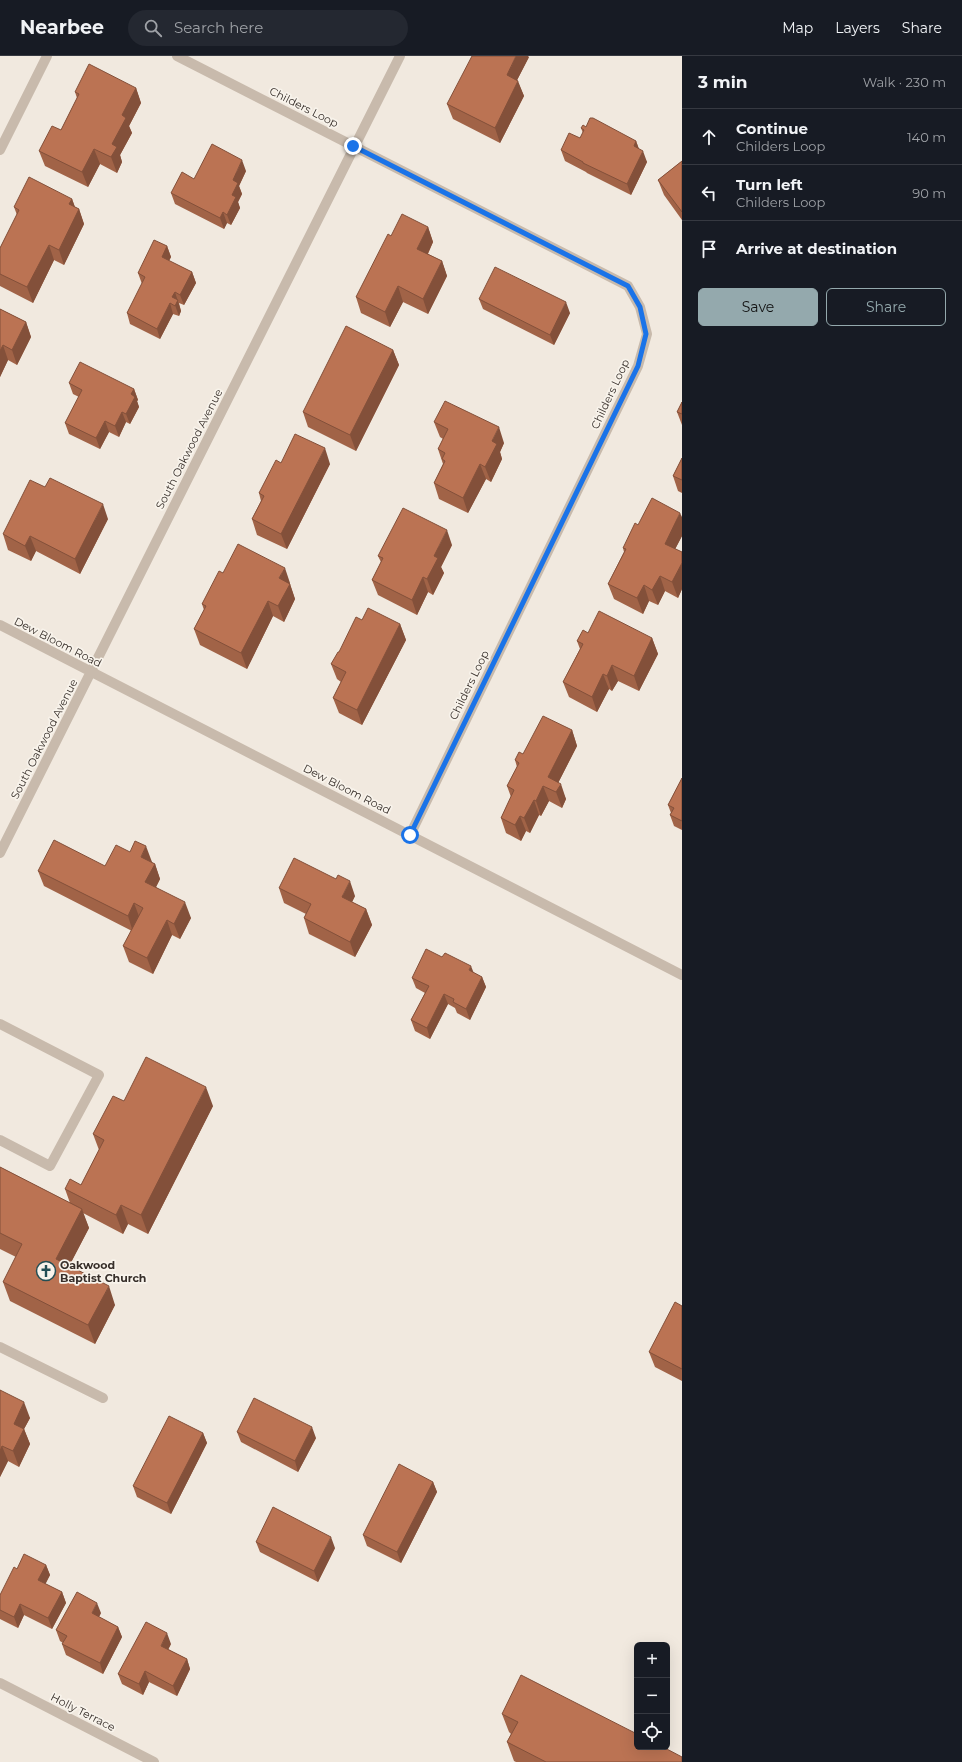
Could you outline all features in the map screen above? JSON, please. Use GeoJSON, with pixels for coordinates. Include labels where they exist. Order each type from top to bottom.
{"type":"FeatureCollection","features":[{"type":"Feature","properties":{"kind":"street"},"geometry":{"type":"LineString","coordinates":[[0,150],[47,56]]}},
{"type":"Feature","properties":{"kind":"street","name":"Childers Loop"},"geometry":{"type":"LineString","coordinates":[[177,56],[628,286],[640,307],[646,334],[638,366],[410,835]]}},
{"type":"Feature","properties":{"kind":"street","name":"South Oakwood Avenue"},"geometry":{"type":"LineString","coordinates":[[0,853],[353,146],[400,56]]}},
{"type":"Feature","properties":{"kind":"street","name":"Dew Bloom Road"},"geometry":{"type":"LineString","coordinates":[[0,625],[682,976]]}},
{"type":"Feature","properties":{"kind":"street"},"geometry":{"type":"LineString","coordinates":[[0,1024],[99,1075],[50,1166],[0,1140]]}},
{"type":"Feature","properties":{"kind":"street"},"geometry":{"type":"LineString","coordinates":[[0,1347],[103,1398]]}},
{"type":"Feature","properties":{"kind":"street","name":"Holly Terrace"},"geometry":{"type":"LineString","coordinates":[[0,1683],[154,1762]]}},
{"type":"Feature","properties":{"kind":"building"},"geometry":{"type":"Polygon","coordinates":[[[472,56],[516,56],[507,75],[518,81],[495,128],[447,104],[472,56]]]}},
{"type":"Feature","properties":{"kind":"building"},"geometry":{"type":"Polygon","coordinates":[[[89,64],[136,88],[122,115],[126,118],[112,144],[117,147],[111,157],[94,149],[82,172],[39,151],[52,126],[61,130],[79,94],[75,92],[89,64]]]}},
{"type":"Feature","properties":{"kind":"building"},"geometry":{"type":"Polygon","coordinates":[[[590,118],[593,118],[636,141],[634,146],[643,151],[627,184],[583,163],[561,150],[569,133],[580,138],[584,130],[581,128],[583,125],[586,127],[590,118]]]}},
{"type":"Feature","properties":{"kind":"building"},"geometry":{"type":"Polygon","coordinates":[[[212,144],[242,160],[233,180],[238,183],[232,195],[236,197],[227,215],[223,212],[220,218],[171,193],[182,172],[194,179],[212,144]]]}},
{"type":"Feature","properties":{"kind":"building"},"geometry":{"type":"Polygon","coordinates":[[[682,161],[682,212],[658,180],[682,161]]]}},
{"type":"Feature","properties":{"kind":"building"},"geometry":{"type":"Polygon","coordinates":[[[29,177],[72,199],[69,204],[79,209],[59,250],[49,245],[27,287],[0,274],[0,248],[19,210],[14,207],[29,177]]]}},
{"type":"Feature","properties":{"kind":"building"},"geometry":{"type":"Polygon","coordinates":[[[402,214],[428,227],[417,249],[442,261],[423,299],[398,286],[385,312],[356,297],[388,234],[391,236],[402,214]]]}},
{"type":"Feature","properties":{"kind":"building"},"geometry":{"type":"Polygon","coordinates":[[[154,240],[167,246],[162,257],[192,272],[180,295],[175,292],[172,297],[178,300],[175,306],[170,303],[157,329],[127,313],[145,277],[138,273],[154,240]]]}},
{"type":"Feature","properties":{"kind":"building"},"geometry":{"type":"Polygon","coordinates":[[[495,267],[566,302],[550,335],[479,299],[495,267]]]}},
{"type":"Feature","properties":{"kind":"building"},"geometry":{"type":"Polygon","coordinates":[[[0,309],[26,322],[12,350],[3,345],[0,351],[0,309]]]}},
{"type":"Feature","properties":{"kind":"building"},"geometry":{"type":"Polygon","coordinates":[[[346,326],[393,350],[350,435],[303,412],[346,326]]]}},
{"type":"Feature","properties":{"kind":"building"},"geometry":{"type":"Polygon","coordinates":[[[80,362],[134,389],[131,394],[135,397],[126,414],[122,412],[115,426],[105,421],[96,438],[65,423],[82,390],[69,383],[80,362]]]}},
{"type":"Feature","properties":{"kind":"building"},"geometry":{"type":"Polygon","coordinates":[[[445,401],[499,427],[492,441],[497,444],[485,467],[480,464],[463,498],[434,483],[445,461],[442,459],[445,453],[438,449],[448,429],[434,422],[445,401]]]}},
{"type":"Feature","properties":{"kind":"building"},"geometry":{"type":"Polygon","coordinates":[[[682,402],[682,414],[677,412],[682,402]]]}},
{"type":"Feature","properties":{"kind":"building"},"geometry":{"type":"Polygon","coordinates":[[[295,434],[325,448],[281,534],[252,519],[264,496],[259,493],[276,460],[281,463],[295,434]]]}},
{"type":"Feature","properties":{"kind":"building"},"geometry":{"type":"Polygon","coordinates":[[[682,458],[682,480],[673,476],[682,458]]]}},
{"type":"Feature","properties":{"kind":"building"},"geometry":{"type":"Polygon","coordinates":[[[50,478],[103,504],[75,559],[30,536],[25,546],[3,534],[30,480],[45,487],[50,478]]]}},
{"type":"Feature","properties":{"kind":"building"},"geometry":{"type":"Polygon","coordinates":[[[652,498],[680,513],[665,544],[682,552],[682,563],[672,582],[660,576],[652,590],[644,585],[637,598],[608,584],[626,549],[623,548],[635,523],[638,525],[652,498]]]}},
{"type":"Feature","properties":{"kind":"building"},"geometry":{"type":"Polygon","coordinates":[[[403,508],[447,530],[434,556],[438,558],[427,579],[423,577],[412,600],[372,580],[383,558],[378,556],[403,508]]]}},
{"type":"Feature","properties":{"kind":"building"},"geometry":{"type":"Polygon","coordinates":[[[238,544],[285,568],[279,578],[290,584],[278,606],[268,601],[241,653],[194,629],[206,606],[202,604],[219,571],[223,573],[238,544]]]}},
{"type":"Feature","properties":{"kind":"building"},"geometry":{"type":"Polygon","coordinates":[[[368,608],[400,624],[357,710],[333,698],[346,672],[331,664],[339,652],[356,617],[362,620],[368,608]]]}},
{"type":"Feature","properties":{"kind":"building"},"geometry":{"type":"Polygon","coordinates":[[[599,611],[652,638],[634,676],[612,665],[607,676],[603,674],[592,697],[563,682],[583,644],[577,641],[583,630],[588,633],[599,611]]]}},
{"type":"Feature","properties":{"kind":"building"},"geometry":{"type":"Polygon","coordinates":[[[543,716],[572,730],[548,777],[561,784],[556,792],[543,786],[536,801],[534,800],[524,818],[520,816],[515,825],[501,818],[514,790],[507,786],[519,763],[515,760],[519,752],[523,754],[543,716]]]}},
{"type":"Feature","properties":{"kind":"building"},"geometry":{"type":"Polygon","coordinates":[[[682,778],[682,821],[670,815],[674,808],[668,805],[682,778]]]}},
{"type":"Feature","properties":{"kind":"building"},"geometry":{"type":"Polygon","coordinates":[[[54,840],[105,866],[116,845],[130,852],[135,841],[146,846],[141,857],[155,864],[145,882],[185,902],[174,924],[167,920],[147,958],[123,946],[143,908],[134,903],[128,916],[38,871],[54,840]]]}},
{"type":"Feature","properties":{"kind":"building"},"geometry":{"type":"Polygon","coordinates":[[[294,858],[336,879],[338,875],[350,881],[342,897],[366,909],[350,942],[304,918],[311,904],[279,888],[294,858]]]}},
{"type":"Feature","properties":{"kind":"building"},"geometry":{"type":"Polygon","coordinates":[[[426,949],[442,957],[445,953],[471,966],[469,970],[482,977],[466,1009],[453,1002],[454,999],[444,994],[427,1028],[411,1020],[429,986],[412,978],[426,949]]]}},
{"type":"Feature","properties":{"kind":"building"},"geometry":{"type":"Polygon","coordinates":[[[146,1057],[206,1087],[141,1215],[121,1205],[116,1215],[65,1189],[70,1179],[81,1185],[104,1140],[93,1134],[113,1096],[124,1101],[146,1057]]]}},
{"type":"Feature","properties":{"kind":"building","name":"Oakwood Baptist Church"},"geometry":{"type":"Polygon","coordinates":[[[0,1167],[82,1209],[56,1259],[109,1286],[88,1325],[3,1282],[22,1244],[0,1233],[0,1167]]]}},
{"type":"Feature","properties":{"kind":"building"},"geometry":{"type":"Polygon","coordinates":[[[675,1302],[682,1306],[682,1369],[649,1352],[675,1302]]]}},
{"type":"Feature","properties":{"kind":"building"},"geometry":{"type":"Polygon","coordinates":[[[0,1390],[24,1402],[14,1424],[24,1429],[13,1451],[2,1446],[0,1451],[0,1390]]]}},
{"type":"Feature","properties":{"kind":"building"},"geometry":{"type":"Polygon","coordinates":[[[254,1398],[312,1427],[295,1461],[237,1432],[254,1398]]]}},
{"type":"Feature","properties":{"kind":"building"},"geometry":{"type":"Polygon","coordinates":[[[169,1416],[203,1433],[167,1503],[133,1486],[169,1416]]]}},
{"type":"Feature","properties":{"kind":"building"},"geometry":{"type":"Polygon","coordinates":[[[399,1464],[433,1482],[397,1552],[363,1535],[399,1464]]]}},
{"type":"Feature","properties":{"kind":"building"},"geometry":{"type":"Polygon","coordinates":[[[273,1507],[331,1537],[314,1571],[256,1542],[273,1507]]]}},
{"type":"Feature","properties":{"kind":"building"},"geometry":{"type":"Polygon","coordinates":[[[24,1554],[46,1565],[38,1580],[62,1592],[48,1618],[20,1604],[14,1617],[0,1610],[0,1595],[14,1567],[17,1569],[24,1554]]]}},
{"type":"Feature","properties":{"kind":"building"},"geometry":{"type":"Polygon","coordinates":[[[77,1592],[97,1603],[92,1613],[118,1627],[100,1663],[62,1644],[67,1636],[56,1630],[77,1592]]]}},
{"type":"Feature","properties":{"kind":"building"},"geometry":{"type":"Polygon","coordinates":[[[146,1622],[167,1633],[161,1646],[187,1659],[173,1686],[145,1671],[139,1684],[118,1674],[146,1622]]]}},
{"type":"Feature","properties":{"kind":"building"},"geometry":{"type":"Polygon","coordinates":[[[521,1675],[634,1732],[634,1750],[669,1750],[682,1757],[682,1762],[546,1762],[507,1742],[518,1722],[502,1714],[521,1675]]]}},
{"type":"Feature","properties":{"kind":"place","name":"Oakwood Baptist Church"},"geometry":{"type":"Point","coordinates":[46,1271]}},
{"type":"Feature","properties":{"kind":"route"},"geometry":{"type":"LineString","coordinates":[[353,146],[628,286],[640,307],[646,334],[638,366],[410,835]]}}]}
